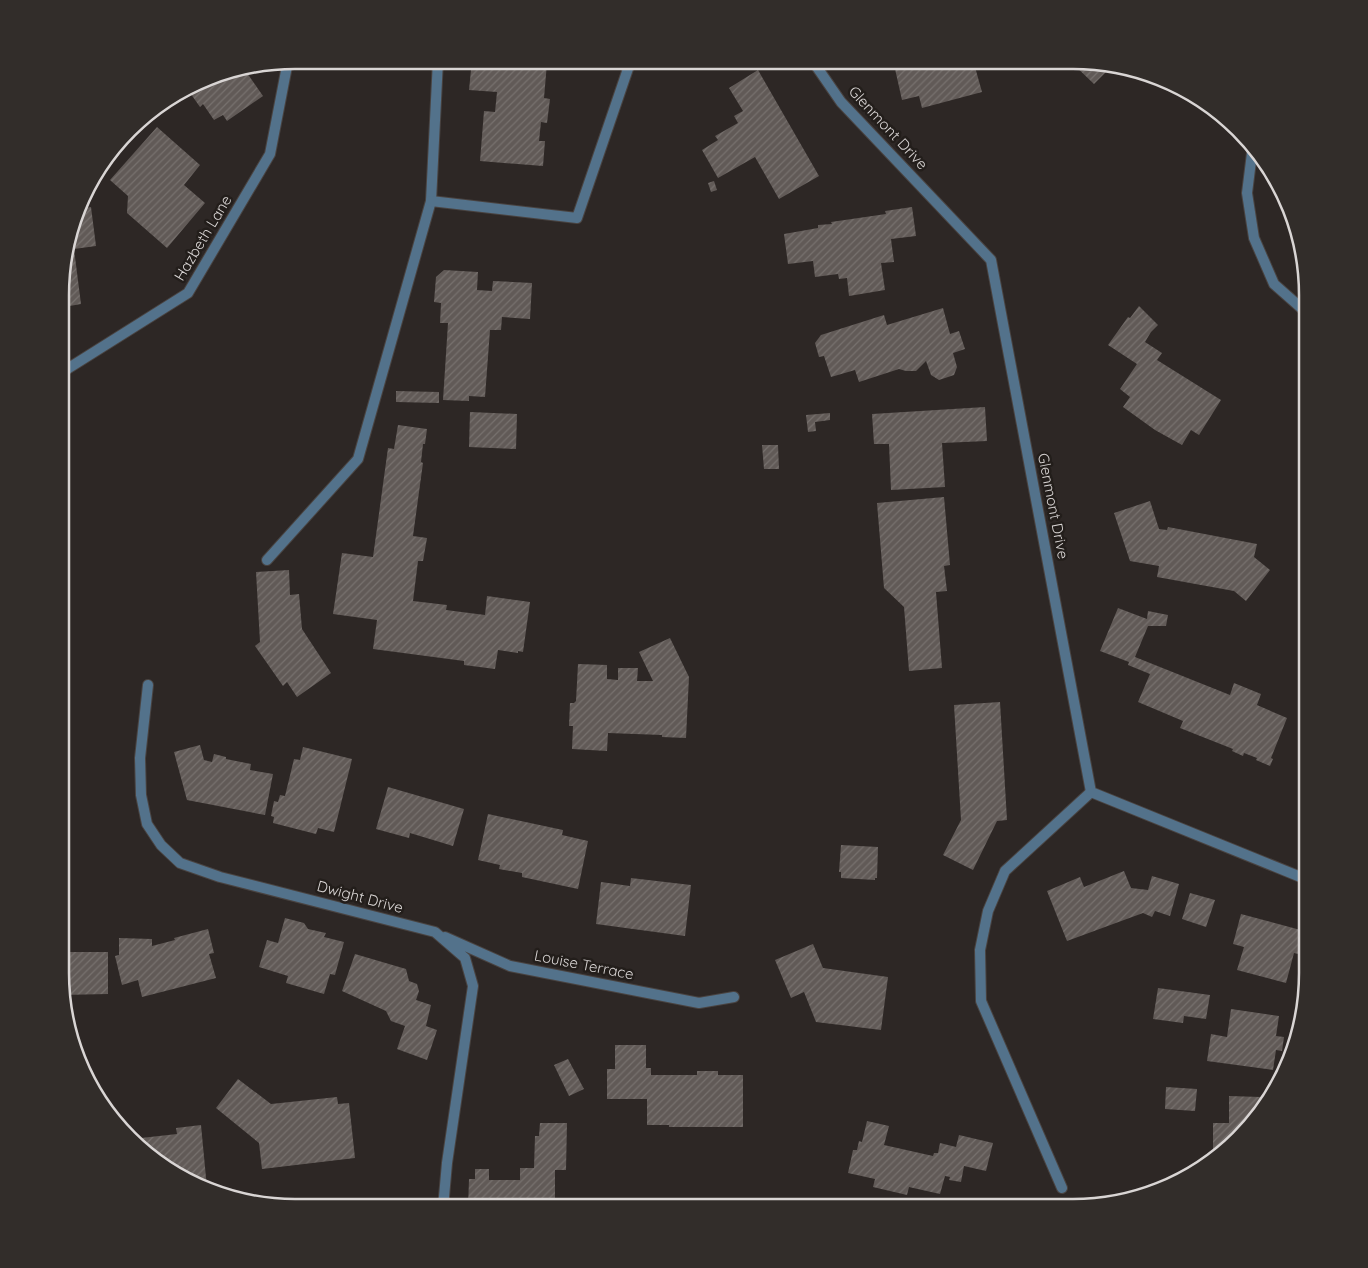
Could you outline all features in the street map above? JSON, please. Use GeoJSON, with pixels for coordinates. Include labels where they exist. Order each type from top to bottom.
{"type":"FeatureCollection","features":[{"type":"Feature","properties":{"kind":"street","name":"Hazbeth Lane"},"geometry":{"type":"LineString","coordinates":[[69,368],[188,293],[270,154],[286,69]]}},
{"type":"Feature","properties":{"kind":"street"},"geometry":{"type":"LineString","coordinates":[[267,560],[358,459],[431,200],[438,69]]}},
{"type":"Feature","properties":{"kind":"street"},"geometry":{"type":"LineString","coordinates":[[431,200],[577,218],[628,69]]}},
{"type":"Feature","properties":{"kind":"street","name":"Glenmont Drive"},"geometry":{"type":"LineString","coordinates":[[818,69],[841,102],[991,260],[1091,792]]}},
{"type":"Feature","properties":{"kind":"street"},"geometry":{"type":"LineString","coordinates":[[1252,156],[1247,193],[1254,238],[1274,284],[1299,306]]}},
{"type":"Feature","properties":{"kind":"street","name":"Dwight Drive"},"geometry":{"type":"LineString","coordinates":[[148,685],[140,758],[141,794],[147,824],[161,846],[180,863],[220,877],[435,932],[465,958],[473,986],[447,1163],[444,1199]]}},
{"type":"Feature","properties":{"kind":"street"},"geometry":{"type":"LineString","coordinates":[[1062,1188],[981,1001],[980,950],[988,911],[1005,871],[1091,792],[1299,876]]}},
{"type":"Feature","properties":{"kind":"street","name":"Louise Terrace"},"geometry":{"type":"LineString","coordinates":[[435,932],[510,966],[699,1003],[734,997]]}},
{"type":"Feature","properties":{"kind":"building"},"geometry":{"type":"Polygon","coordinates":[[[471,69],[546,69],[544,98],[550,99],[547,123],[541,122],[539,141],[545,141],[543,166],[480,161],[484,111],[495,112],[497,92],[469,90],[471,69]]]}},
{"type":"Feature","properties":{"kind":"building"},"geometry":{"type":"Polygon","coordinates":[[[895,69],[976,69],[982,92],[922,108],[919,96],[902,100],[895,69]]]}},
{"type":"Feature","properties":{"kind":"building"},"geometry":{"type":"Polygon","coordinates":[[[1078,69],[1106,72],[1094,84],[1078,69]]]}},
{"type":"Feature","properties":{"kind":"building"},"geometry":{"type":"Polygon","coordinates":[[[758,70],[819,176],[779,199],[755,157],[718,178],[702,150],[718,140],[715,136],[738,123],[734,116],[743,111],[729,88],[758,70]]]}},
{"type":"Feature","properties":{"kind":"building"},"geometry":{"type":"Polygon","coordinates":[[[248,74],[263,96],[227,121],[223,115],[214,120],[203,104],[200,107],[191,94],[208,86],[248,74]]]}},
{"type":"Feature","properties":{"kind":"building"},"geometry":{"type":"Polygon","coordinates":[[[157,127],[200,165],[184,185],[205,203],[167,248],[127,213],[128,196],[110,180],[157,127]]]}},
{"type":"Feature","properties":{"kind":"building"},"geometry":{"type":"Polygon","coordinates":[[[714,181],[717,190],[711,192],[708,183],[714,181]]]}},
{"type":"Feature","properties":{"kind":"building"},"geometry":{"type":"Polygon","coordinates":[[[91,207],[96,246],[74,249],[81,304],[69,306],[69,280],[73,251],[86,208],[91,207]]]}},
{"type":"Feature","properties":{"kind":"building"},"geometry":{"type":"Polygon","coordinates":[[[912,207],[916,236],[891,239],[894,262],[881,263],[885,290],[849,296],[847,278],[839,279],[838,274],[815,277],[813,261],[788,264],[784,234],[818,228],[818,225],[832,224],[831,222],[886,214],[885,211],[912,207]]]}},
{"type":"Feature","properties":{"kind":"building"},"geometry":{"type":"Polygon","coordinates":[[[444,270],[478,272],[477,290],[492,291],[493,281],[532,283],[530,319],[502,317],[501,330],[490,330],[485,397],[469,396],[469,401],[443,400],[448,323],[440,323],[441,303],[434,302],[436,277],[444,270]]]}},
{"type":"Feature","properties":{"kind":"building"},"geometry":{"type":"Polygon","coordinates":[[[1139,306],[1158,325],[1145,342],[1162,353],[1157,360],[1221,400],[1199,435],[1191,430],[1182,445],[1155,430],[1123,407],[1130,397],[1120,389],[1137,364],[1108,345],[1128,317],[1130,318],[1139,306]]]}},
{"type":"Feature","properties":{"kind":"building"},"geometry":{"type":"Polygon","coordinates":[[[943,308],[950,334],[959,331],[965,349],[953,353],[957,367],[954,375],[939,380],[931,375],[926,361],[916,371],[899,369],[859,382],[855,370],[831,377],[824,356],[819,357],[815,343],[821,335],[884,315],[887,325],[943,308]]]}},
{"type":"Feature","properties":{"kind":"building"},"geometry":{"type":"Polygon","coordinates":[[[396,391],[439,392],[439,403],[396,402],[396,391]]]}},
{"type":"Feature","properties":{"kind":"building"},"geometry":{"type":"Polygon","coordinates":[[[985,407],[987,441],[942,443],[945,487],[891,490],[889,444],[874,444],[872,414],[985,407]]]}},
{"type":"Feature","properties":{"kind":"building"},"geometry":{"type":"Polygon","coordinates":[[[470,412],[517,414],[516,449],[469,447],[470,412]]]}},
{"type":"Feature","properties":{"kind":"building"},"geometry":{"type":"Polygon","coordinates":[[[830,413],[830,420],[815,422],[816,431],[808,432],[806,415],[830,413]]]}},
{"type":"Feature","properties":{"kind":"building"},"geometry":{"type":"Polygon","coordinates":[[[398,425],[427,429],[425,444],[423,444],[421,462],[423,463],[413,536],[427,538],[423,561],[418,561],[413,601],[447,605],[446,610],[485,615],[487,596],[530,602],[523,652],[498,650],[495,669],[464,665],[464,661],[373,649],[377,620],[333,614],[342,553],[373,557],[388,448],[394,449],[398,425]]]}},
{"type":"Feature","properties":{"kind":"building"},"geometry":{"type":"Polygon","coordinates":[[[762,445],[778,445],[779,469],[764,469],[762,445]]]}},
{"type":"Feature","properties":{"kind":"building"},"geometry":{"type":"Polygon","coordinates":[[[944,497],[950,565],[944,566],[947,591],[936,592],[942,668],[909,671],[904,607],[884,588],[877,503],[944,497]]]}},
{"type":"Feature","properties":{"kind":"building"},"geometry":{"type":"Polygon","coordinates":[[[1150,501],[1159,529],[1167,530],[1168,527],[1257,544],[1254,557],[1270,570],[1246,601],[1234,591],[1157,577],[1159,566],[1130,561],[1114,513],[1150,501]]]}},
{"type":"Feature","properties":{"kind":"building"},"geometry":{"type":"Polygon","coordinates":[[[289,570],[290,595],[299,594],[302,629],[331,673],[297,697],[287,682],[283,686],[255,646],[260,642],[256,572],[289,570]]]}},
{"type":"Feature","properties":{"kind":"building"},"geometry":{"type":"Polygon","coordinates":[[[1118,608],[1147,619],[1148,611],[1168,615],[1166,626],[1148,626],[1135,657],[1230,695],[1234,683],[1261,694],[1257,705],[1287,718],[1271,758],[1273,759],[1270,766],[1256,760],[1257,758],[1244,753],[1243,756],[1232,751],[1233,749],[1180,728],[1183,721],[1138,702],[1150,674],[1128,665],[1129,662],[1100,651],[1118,608]]]}},
{"type":"Feature","properties":{"kind":"building"},"geometry":{"type":"Polygon","coordinates":[[[670,638],[689,677],[686,738],[608,733],[607,751],[572,749],[573,726],[569,726],[570,703],[576,701],[578,664],[607,665],[607,679],[618,680],[618,668],[638,668],[637,681],[653,681],[639,652],[670,638]]]}},
{"type":"Feature","properties":{"kind":"building"},"geometry":{"type":"Polygon","coordinates":[[[1000,702],[1007,820],[997,821],[973,870],[943,855],[961,820],[954,705],[1000,702]]]}},
{"type":"Feature","properties":{"kind":"building"},"geometry":{"type":"Polygon","coordinates":[[[200,745],[204,760],[212,762],[214,754],[226,757],[226,759],[251,764],[250,770],[273,774],[265,815],[187,800],[174,752],[200,745]]]}},
{"type":"Feature","properties":{"kind":"building"},"geometry":{"type":"Polygon","coordinates":[[[303,747],[352,759],[334,832],[318,828],[316,834],[273,823],[274,817],[271,816],[274,801],[278,802],[280,795],[285,796],[294,759],[300,760],[303,747]]]}},
{"type":"Feature","properties":{"kind":"building"},"geometry":{"type":"Polygon","coordinates":[[[388,787],[464,809],[453,846],[410,833],[409,838],[376,829],[388,787]]]}},
{"type":"Feature","properties":{"kind":"building"},"geometry":{"type":"Polygon","coordinates":[[[488,814],[563,830],[562,835],[588,841],[578,889],[522,877],[522,873],[499,869],[500,865],[478,860],[488,814]]]}},
{"type":"Feature","properties":{"kind":"building"},"geometry":{"type":"Polygon","coordinates":[[[841,845],[878,847],[877,878],[875,880],[841,878],[841,872],[839,872],[841,845]]]}},
{"type":"Feature","properties":{"kind":"building"},"geometry":{"type":"Polygon","coordinates":[[[1124,871],[1131,888],[1148,890],[1152,876],[1179,884],[1170,916],[1155,911],[1152,917],[1143,913],[1067,941],[1047,891],[1080,877],[1084,887],[1124,871]]]}},
{"type":"Feature","properties":{"kind":"building"},"geometry":{"type":"Polygon","coordinates":[[[631,878],[691,885],[685,936],[596,924],[601,882],[630,886],[631,878]]]}},
{"type":"Feature","properties":{"kind":"building"},"geometry":{"type":"Polygon","coordinates":[[[1190,893],[1215,900],[1206,927],[1182,919],[1190,893]]]}},
{"type":"Feature","properties":{"kind":"building"},"geometry":{"type":"Polygon","coordinates":[[[1241,914],[1299,930],[1299,954],[1294,953],[1286,983],[1237,970],[1244,947],[1233,944],[1241,914]]]}},
{"type":"Feature","properties":{"kind":"building"},"geometry":{"type":"Polygon","coordinates":[[[285,918],[304,923],[308,929],[326,933],[324,937],[344,942],[335,975],[330,974],[324,994],[286,983],[288,976],[259,967],[267,940],[278,943],[285,918]]]}},
{"type":"Feature","properties":{"kind":"building"},"geometry":{"type":"Polygon","coordinates":[[[208,929],[214,953],[209,954],[216,978],[142,997],[138,980],[122,985],[115,956],[119,955],[119,938],[152,939],[152,946],[208,929]]]}},
{"type":"Feature","properties":{"kind":"building"},"geometry":{"type":"Polygon","coordinates":[[[813,944],[823,968],[888,977],[881,1030],[816,1022],[804,992],[791,998],[775,960],[813,944]]]}},
{"type":"Feature","properties":{"kind":"building"},"geometry":{"type":"Polygon","coordinates":[[[69,952],[108,952],[108,994],[70,995],[69,952]]]}},
{"type":"Feature","properties":{"kind":"building"},"geometry":{"type":"Polygon","coordinates":[[[355,954],[406,969],[409,981],[417,984],[419,991],[416,1000],[431,1005],[426,1026],[437,1030],[427,1060],[397,1049],[405,1026],[391,1021],[386,1011],[342,991],[355,954]]]}},
{"type":"Feature","properties":{"kind":"building"},"geometry":{"type":"Polygon","coordinates":[[[1158,988],[1210,995],[1206,1019],[1184,1016],[1183,1023],[1153,1019],[1158,988]]]}},
{"type":"Feature","properties":{"kind":"building"},"geometry":{"type":"Polygon","coordinates":[[[1231,1009],[1279,1016],[1276,1036],[1284,1037],[1282,1051],[1276,1050],[1273,1070],[1207,1061],[1211,1034],[1227,1037],[1231,1009]]]}},
{"type":"Feature","properties":{"kind":"building"},"geometry":{"type":"Polygon","coordinates":[[[615,1045],[646,1045],[646,1068],[651,1068],[651,1075],[697,1075],[697,1071],[718,1071],[718,1075],[743,1075],[743,1127],[669,1127],[669,1125],[647,1125],[647,1099],[607,1099],[607,1069],[615,1069],[615,1045]]]}},
{"type":"Feature","properties":{"kind":"building"},"geometry":{"type":"Polygon","coordinates":[[[568,1059],[584,1089],[569,1096],[554,1065],[568,1059]]]}},
{"type":"Feature","properties":{"kind":"building"},"geometry":{"type":"Polygon","coordinates":[[[238,1079],[271,1104],[337,1097],[338,1104],[349,1103],[355,1158],[262,1169],[259,1143],[216,1108],[238,1079]]]}},
{"type":"Feature","properties":{"kind":"building"},"geometry":{"type":"Polygon","coordinates":[[[1166,1087],[1197,1089],[1195,1111],[1165,1109],[1166,1087]]]}},
{"type":"Feature","properties":{"kind":"building"},"geometry":{"type":"Polygon","coordinates":[[[1229,1096],[1261,1097],[1253,1111],[1233,1133],[1213,1150],[1213,1123],[1229,1123],[1229,1096]]]}},
{"type":"Feature","properties":{"kind":"building"},"geometry":{"type":"Polygon","coordinates":[[[867,1121],[889,1126],[884,1145],[933,1156],[934,1153],[938,1153],[940,1143],[956,1147],[959,1135],[993,1143],[986,1171],[964,1166],[961,1182],[949,1180],[950,1177],[945,1176],[940,1194],[909,1187],[907,1195],[873,1187],[875,1179],[848,1173],[853,1150],[857,1150],[859,1141],[862,1142],[867,1121]]]}},
{"type":"Feature","properties":{"kind":"building"},"geometry":{"type":"Polygon","coordinates":[[[540,1123],[567,1123],[566,1170],[555,1170],[555,1198],[468,1199],[469,1179],[475,1179],[475,1169],[489,1169],[489,1180],[520,1180],[520,1168],[534,1168],[535,1136],[539,1136],[540,1123]]]}},
{"type":"Feature","properties":{"kind":"building"},"geometry":{"type":"Polygon","coordinates":[[[201,1125],[206,1181],[169,1161],[141,1138],[177,1134],[176,1128],[201,1125]]]}}]}
